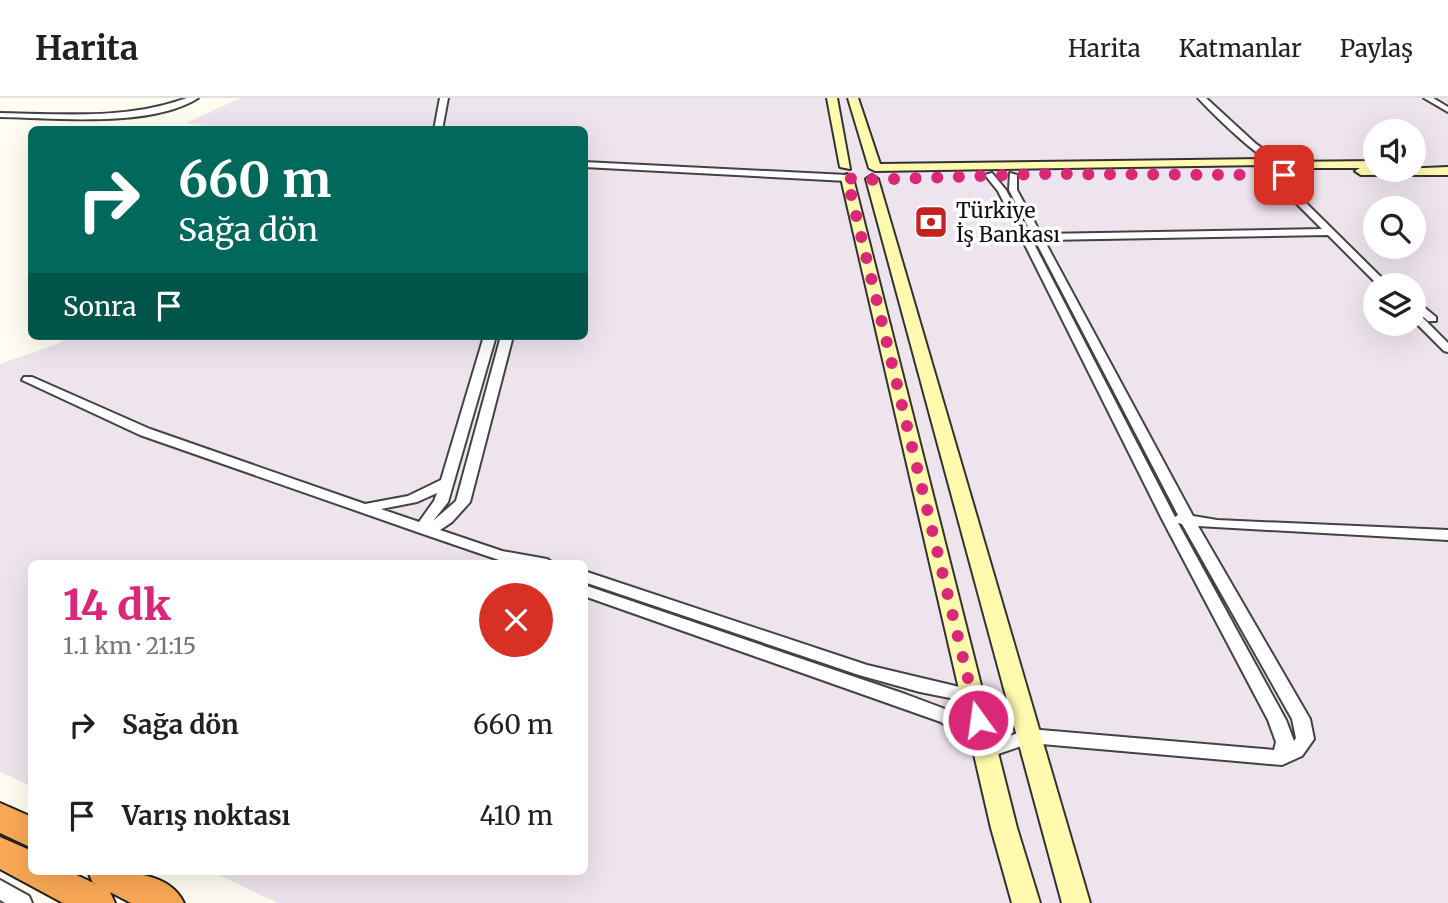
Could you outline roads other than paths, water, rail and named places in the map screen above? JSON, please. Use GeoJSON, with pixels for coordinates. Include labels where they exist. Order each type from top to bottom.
{"type":"FeatureCollection","features":[{"type":"Feature","properties":{"kind":"highway"},"geometry":{"type":"LineString","coordinates":[[0,817],[28,832]]}},
{"type":"Feature","properties":{"kind":"highway"},"geometry":{"type":"LineString","coordinates":[[0,852],[28,866]]}},
{"type":"Feature","properties":{"kind":"highway"},"geometry":{"type":"LineString","coordinates":[[43,875],[97,903]]}},
{"type":"Feature","properties":{"kind":"highway"},"geometry":{"type":"LineString","coordinates":[[111,875],[166,903]]}},
{"type":"Feature","properties":{"kind":"street"},"geometry":{"type":"LineString","coordinates":[[0,115],[124,114],[169,107],[194,98]]}},
{"type":"Feature","properties":{"kind":"street"},"geometry":{"type":"LineString","coordinates":[[439,126],[443,98]]}},
{"type":"Feature","properties":{"kind":"street"},"geometry":{"type":"LineString","coordinates":[[832,98],[845,172],[984,743],[1026,903]]}},
{"type":"Feature","properties":{"kind":"street"},"geometry":{"type":"LineString","coordinates":[[853,98],[1076,903]]}},
{"type":"Feature","properties":{"kind":"street"},"geometry":{"type":"LineString","coordinates":[[1194,98],[1244,149],[1252,169],[1265,174],[1301,203],[1372,273]]}},
{"type":"Feature","properties":{"kind":"street"},"geometry":{"type":"LineString","coordinates":[[1202,98],[1253,146],[1285,169],[1295,186],[1311,203],[1384,273]]}},
{"type":"Feature","properties":{"kind":"street"},"geometry":{"type":"LineString","coordinates":[[1428,98],[1448,110]]}},
{"type":"Feature","properties":{"kind":"street"},"geometry":{"type":"LineString","coordinates":[[1439,98],[1448,104]]}},
{"type":"Feature","properties":{"kind":"street"},"geometry":{"type":"LineString","coordinates":[[588,156],[875,175],[987,171],[1265,174],[1285,169],[1363,165]]}},
{"type":"Feature","properties":{"kind":"street"},"geometry":{"type":"LineString","coordinates":[[1011,171],[1252,165],[1263,162],[1285,169],[1448,171]]}},
{"type":"Feature","properties":{"kind":"street"},"geometry":{"type":"LineString","coordinates":[[1426,163],[1448,163]]}},
{"type":"Feature","properties":{"kind":"street"},"geometry":{"type":"LineString","coordinates":[[588,164],[845,172]]}},
{"type":"Feature","properties":{"kind":"street"},"geometry":{"type":"LineString","coordinates":[[987,171],[1032,237],[1056,282],[1093,354],[1169,519],[1277,720],[1285,742],[1282,758]]}},
{"type":"Feature","properties":{"kind":"street"},"geometry":{"type":"LineString","coordinates":[[1011,171],[1013,190],[1032,237]]}},
{"type":"Feature","properties":{"kind":"street"},"geometry":{"type":"LineString","coordinates":[[1032,237],[1330,232]]}},
{"type":"Feature","properties":{"kind":"street"},"geometry":{"type":"LineString","coordinates":[[1426,314],[1448,335]]}},
{"type":"Feature","properties":{"kind":"street"},"geometry":{"type":"LineString","coordinates":[[1426,327],[1448,349]]}},
{"type":"Feature","properties":{"kind":"street"},"geometry":{"type":"LineString","coordinates":[[428,531],[426,520],[441,502],[488,340]]}},
{"type":"Feature","properties":{"kind":"street"},"geometry":{"type":"LineString","coordinates":[[428,531],[447,519],[463,502],[506,340]]}},
{"type":"Feature","properties":{"kind":"street"},"geometry":{"type":"LineString","coordinates":[[588,578],[947,717],[984,743],[998,747],[1027,729],[1282,758],[1296,751],[1305,739],[1301,719],[1093,354]]}},
{"type":"Feature","properties":{"kind":"street"},"geometry":{"type":"LineString","coordinates":[[28,380],[145,432],[499,555],[526,560]]}},
{"type":"Feature","properties":{"kind":"street"},"geometry":{"type":"LineString","coordinates":[[362,508],[412,499],[446,483]]}},
{"type":"Feature","properties":{"kind":"street"},"geometry":{"type":"LineString","coordinates":[[1169,519],[1217,524],[1448,535]]}},
{"type":"Feature","properties":{"kind":"street"},"geometry":{"type":"LineString","coordinates":[[499,555],[506,560]]}},
{"type":"Feature","properties":{"kind":"street"},"geometry":{"type":"LineString","coordinates":[[588,591],[770,646],[905,682],[992,700],[1010,707],[1027,729]]}},
{"type":"Feature","properties":{"kind":"street"},"geometry":{"type":"LineString","coordinates":[[0,889],[22,903]]}},
{"type":"Feature","properties":{"kind":"place","name":"Türkiye İş Bankası"},"geometry":{"type":"Point","coordinates":[931,222]}}]}
